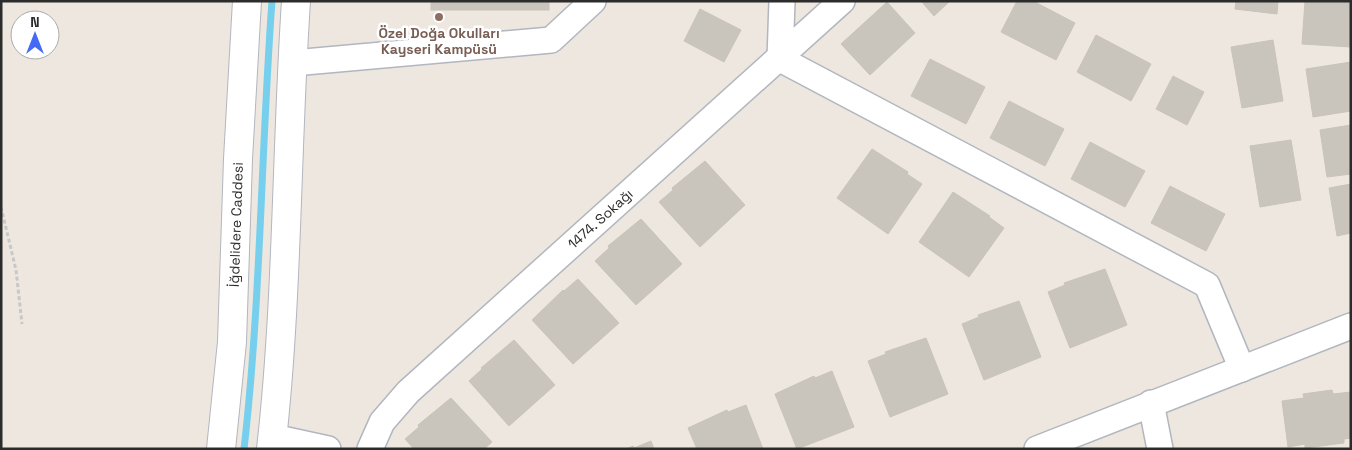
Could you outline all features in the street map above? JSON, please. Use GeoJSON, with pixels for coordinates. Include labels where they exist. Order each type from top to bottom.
{"type":"FeatureCollection","features":[{"type":"Feature","properties":{"kind":"street","name":"İğdelidere Caddesi"},"geometry":{"type":"LineString","coordinates":[[221,449],[233,332],[238,159],[247,1]]}},
{"type":"Feature","properties":{"kind":"street"},"geometry":{"type":"LineString","coordinates":[[296,1],[288,161],[285,287],[272,443],[328,449]]}},
{"type":"Feature","properties":{"kind":"street"},"geometry":{"type":"LineString","coordinates":[[293,63],[551,40],[593,1]]}},
{"type":"Feature","properties":{"kind":"street"},"geometry":{"type":"LineString","coordinates":[[782,1],[780,59],[1207,285],[1242,369]]}},
{"type":"Feature","properties":{"kind":"street","name":"1474. Sokağı"},"geometry":{"type":"LineString","coordinates":[[370,449],[382,422],[408,392],[780,59],[842,1]]}},
{"type":"Feature","properties":{"kind":"street"},"geometry":{"type":"LineString","coordinates":[[1037,449],[1351,326]]}},
{"type":"Feature","properties":{"kind":"street"},"geometry":{"type":"LineString","coordinates":[[1151,404],[1160,449]]}},
{"type":"Feature","properties":{"kind":"path"},"geometry":{"type":"LineString","coordinates":[[1,207],[16,270],[22,324]]}},
{"type":"Feature","properties":{"kind":"building"},"geometry":{"type":"Polygon","coordinates":[[[431,1],[549,1],[549,10],[431,10],[431,1]]]}},
{"type":"Feature","properties":{"kind":"building"},"geometry":{"type":"Polygon","coordinates":[[[921,1],[950,1],[934,16],[921,1]]]}},
{"type":"Feature","properties":{"kind":"building"},"geometry":{"type":"Polygon","coordinates":[[[1017,1],[1033,1],[1075,23],[1056,60],[1001,32],[1017,1]]]}},
{"type":"Feature","properties":{"kind":"building"},"geometry":{"type":"Polygon","coordinates":[[[1236,1],[1278,1],[1277,14],[1235,9],[1236,1]]]}},
{"type":"Feature","properties":{"kind":"building"},"geometry":{"type":"Polygon","coordinates":[[[1305,1],[1351,1],[1351,47],[1302,44],[1305,1]]]}},
{"type":"Feature","properties":{"kind":"building"},"geometry":{"type":"Polygon","coordinates":[[[887,2],[915,33],[870,75],[841,44],[887,2]]]}},
{"type":"Feature","properties":{"kind":"building"},"geometry":{"type":"Polygon","coordinates":[[[700,9],[741,30],[724,62],[684,41],[700,9]]]}},
{"type":"Feature","properties":{"kind":"building"},"geometry":{"type":"Polygon","coordinates":[[[1096,35],[1151,64],[1131,101],[1077,72],[1096,35]]]}},
{"type":"Feature","properties":{"kind":"building"},"geometry":{"type":"Polygon","coordinates":[[[1273,40],[1283,101],[1242,108],[1231,47],[1273,40]]]}},
{"type":"Feature","properties":{"kind":"building"},"geometry":{"type":"Polygon","coordinates":[[[930,59],[985,87],[966,124],[911,96],[930,59]]]}},
{"type":"Feature","properties":{"kind":"building"},"geometry":{"type":"Polygon","coordinates":[[[1351,62],[1351,111],[1313,117],[1306,69],[1351,62]]]}},
{"type":"Feature","properties":{"kind":"building"},"geometry":{"type":"Polygon","coordinates":[[[1173,76],[1204,92],[1187,125],[1156,109],[1173,76]]]}},
{"type":"Feature","properties":{"kind":"building"},"geometry":{"type":"Polygon","coordinates":[[[1009,101],[1064,129],[1045,166],[990,138],[1009,101]]]}},
{"type":"Feature","properties":{"kind":"building"},"geometry":{"type":"Polygon","coordinates":[[[1351,125],[1351,174],[1327,177],[1320,130],[1351,125]]]}},
{"type":"Feature","properties":{"kind":"building"},"geometry":{"type":"Polygon","coordinates":[[[1291,140],[1301,200],[1260,207],[1250,146],[1291,140]]]}},
{"type":"Feature","properties":{"kind":"building"},"geometry":{"type":"Polygon","coordinates":[[[1090,142],[1145,171],[1125,207],[1071,179],[1090,142]]]}},
{"type":"Feature","properties":{"kind":"building"},"geometry":{"type":"Polygon","coordinates":[[[872,149],[908,172],[907,174],[922,184],[888,234],[837,198],[872,149]]]}},
{"type":"Feature","properties":{"kind":"building"},"geometry":{"type":"Polygon","coordinates":[[[705,161],[745,205],[700,247],[659,202],[673,190],[672,188],[705,161]]]}},
{"type":"Feature","properties":{"kind":"building"},"geometry":{"type":"Polygon","coordinates":[[[1351,184],[1351,233],[1337,236],[1329,188],[1351,184]]]}},
{"type":"Feature","properties":{"kind":"building"},"geometry":{"type":"Polygon","coordinates":[[[1170,186],[1225,214],[1206,251],[1151,223],[1170,186]]]}},
{"type":"Feature","properties":{"kind":"building"},"geometry":{"type":"Polygon","coordinates":[[[953,192],[990,216],[1004,228],[969,277],[919,242],[953,192]]]}},
{"type":"Feature","properties":{"kind":"building"},"geometry":{"type":"Polygon","coordinates":[[[641,219],[682,264],[636,305],[595,261],[609,248],[608,246],[641,219]]]}},
{"type":"Feature","properties":{"kind":"building"},"geometry":{"type":"Polygon","coordinates":[[[1105,269],[1127,325],[1070,348],[1048,292],[1065,285],[1064,283],[1105,269]]]}},
{"type":"Feature","properties":{"kind":"building"},"geometry":{"type":"Polygon","coordinates":[[[578,279],[619,323],[573,364],[532,320],[563,290],[578,279]]]}},
{"type":"Feature","properties":{"kind":"building"},"geometry":{"type":"Polygon","coordinates":[[[1019,301],[1041,357],[984,380],[962,324],[979,317],[978,315],[1019,301]]]}},
{"type":"Feature","properties":{"kind":"building"},"geometry":{"type":"Polygon","coordinates":[[[926,338],[948,394],[890,417],[868,361],[886,354],[885,352],[926,338]]]}},
{"type":"Feature","properties":{"kind":"building"},"geometry":{"type":"Polygon","coordinates":[[[514,340],[555,385],[509,426],[469,381],[481,368],[514,340]]]}},
{"type":"Feature","properties":{"kind":"building"},"geometry":{"type":"Polygon","coordinates":[[[832,371],[854,427],[797,449],[775,394],[814,376],[815,378],[832,371]]]}},
{"type":"Feature","properties":{"kind":"building"},"geometry":{"type":"Polygon","coordinates":[[[1332,390],[1333,394],[1351,392],[1351,438],[1344,439],[1344,443],[1305,448],[1305,444],[1288,447],[1282,401],[1304,398],[1303,394],[1332,390]]]}},
{"type":"Feature","properties":{"kind":"building"},"geometry":{"type":"Polygon","coordinates":[[[451,398],[492,442],[484,449],[414,449],[405,439],[419,427],[418,425],[451,398]]]}},
{"type":"Feature","properties":{"kind":"building"},"geometry":{"type":"Polygon","coordinates":[[[746,405],[763,449],[697,449],[688,428],[727,410],[728,412],[746,405]]]}},
{"type":"Feature","properties":{"kind":"building"},"geometry":{"type":"Polygon","coordinates":[[[651,441],[654,449],[626,449],[633,446],[634,448],[651,441]]]}},
{"type":"Feature","properties":{"kind":"waterway"},"geometry":{"type":"LineString","coordinates":[[244,449],[254,337],[272,1]]}},
{"type":"Feature","properties":{"kind":"place","name":"Özel Doğa Okulları Kayseri Kampüsü"},"geometry":{"type":"Point","coordinates":[439,17]}}]}
